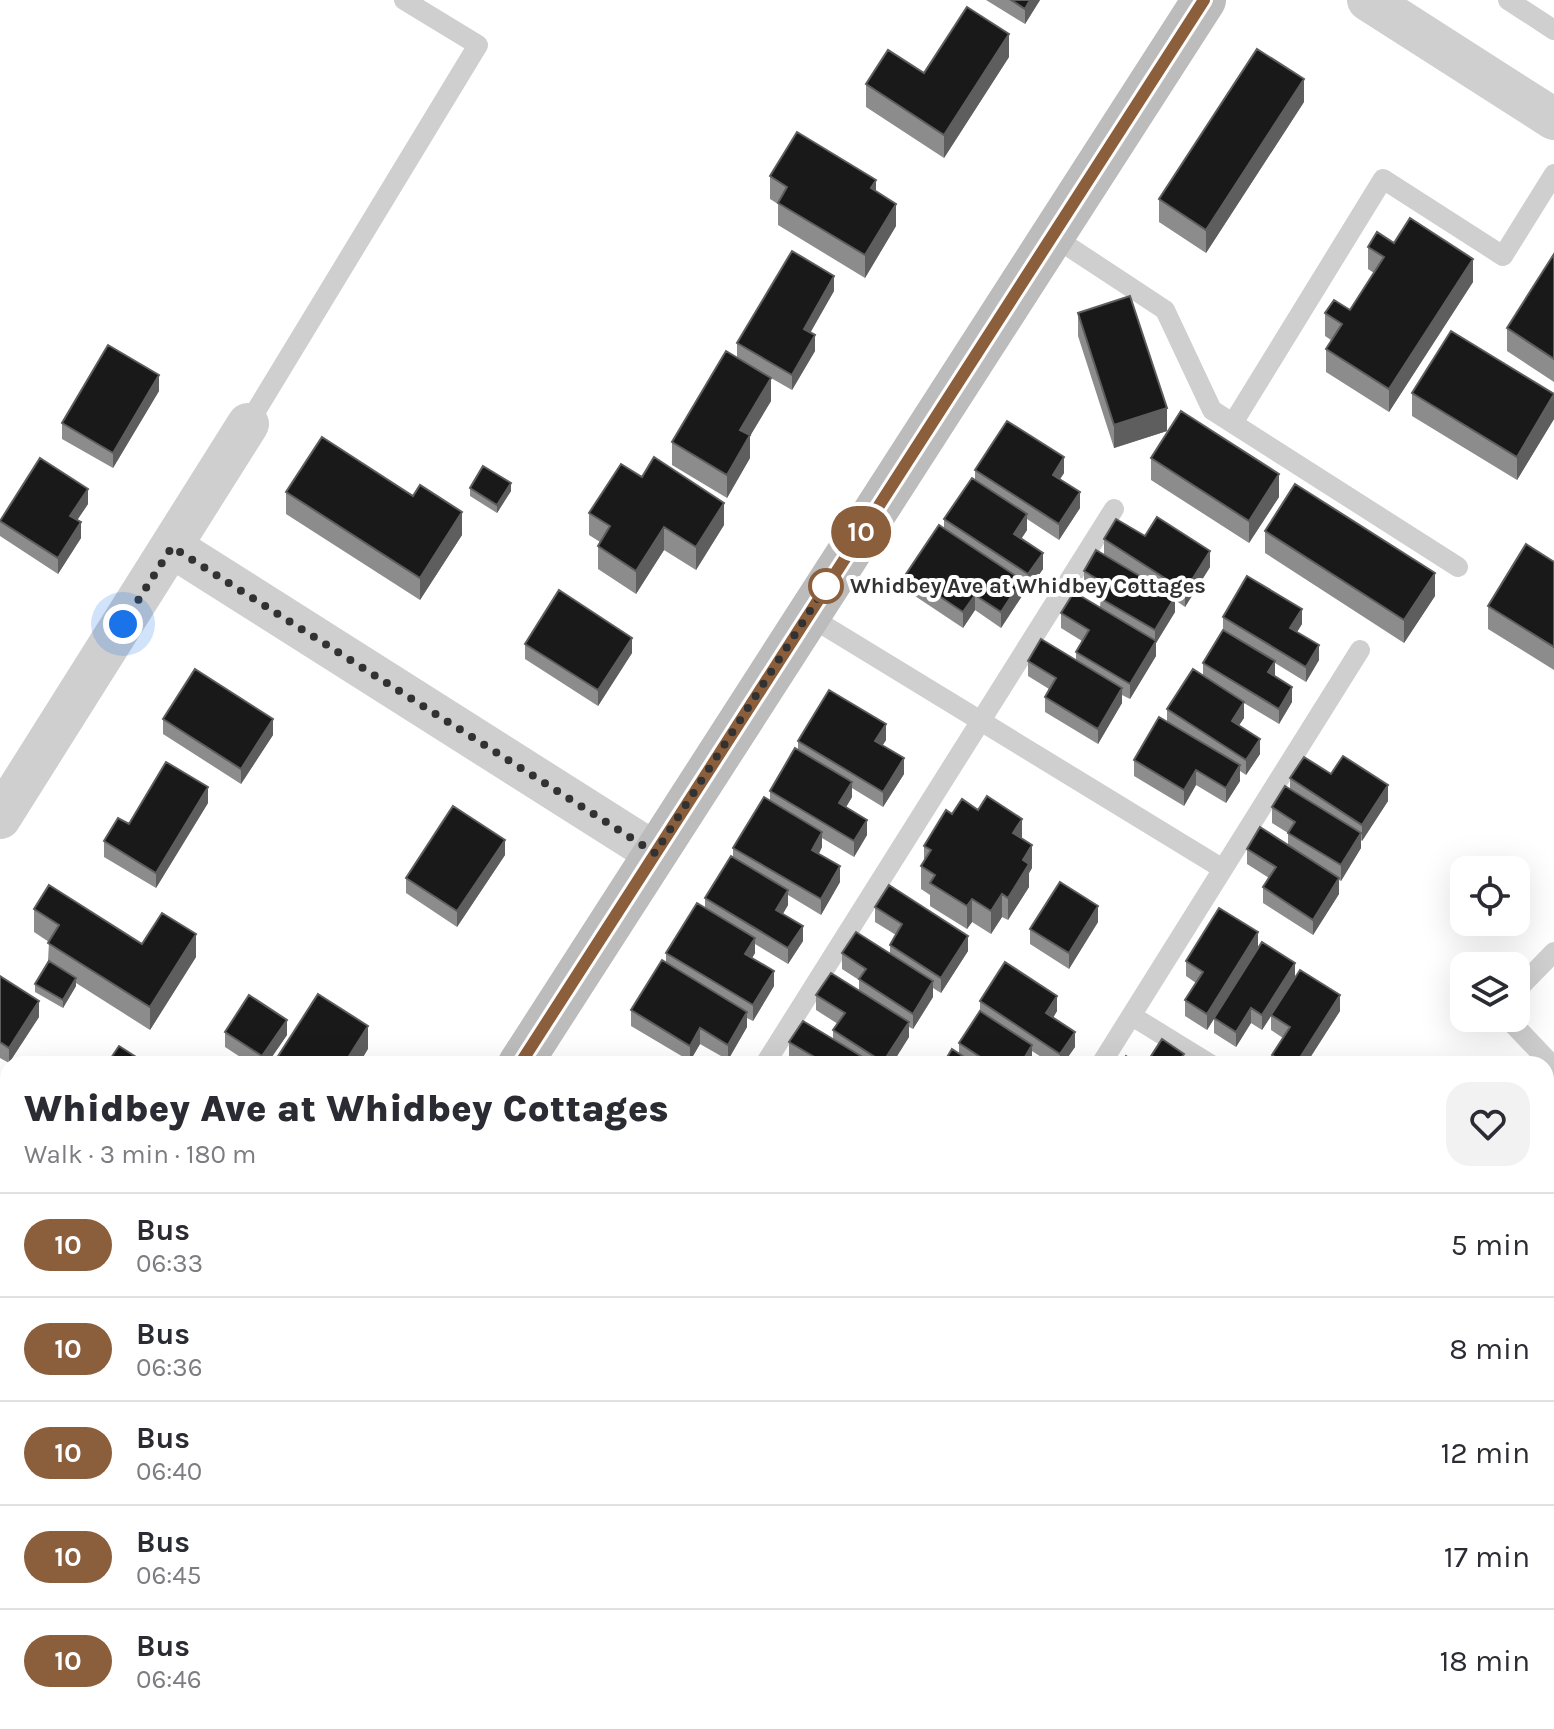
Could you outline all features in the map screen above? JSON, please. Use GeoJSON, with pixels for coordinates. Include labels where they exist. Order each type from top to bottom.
{"type":"FeatureCollection","features":[{"type":"Feature","properties":{"kind":"street"},"geometry":{"type":"LineString","coordinates":[[525,1056],[1204,0]]}},
{"type":"Feature","properties":{"kind":"street"},"geometry":{"type":"LineString","coordinates":[[1368,0],[1554,119]]}},
{"type":"Feature","properties":{"kind":"street"},"geometry":{"type":"LineString","coordinates":[[3,806],[172,547],[248,424]]}},
{"type":"Feature","properties":{"kind":"street"},"geometry":{"type":"LineString","coordinates":[[172,547],[655,853]]}},
{"type":"Feature","properties":{"kind":"lane"},"geometry":{"type":"LineString","coordinates":[[248,424],[478,45],[404,0]]}},
{"type":"Feature","properties":{"kind":"lane"},"geometry":{"type":"LineString","coordinates":[[1508,0],[1554,30]]}},
{"type":"Feature","properties":{"kind":"lane"},"geometry":{"type":"LineString","coordinates":[[1233,423],[1383,179],[1503,256],[1554,174]]}},
{"type":"Feature","properties":{"kind":"lane"},"geometry":{"type":"LineString","coordinates":[[1051,235],[1165,310],[1212,410],[1458,567]]}},
{"type":"Feature","properties":{"kind":"lane"},"geometry":{"type":"LineString","coordinates":[[770,1056],[1114,509]]}},
{"type":"Feature","properties":{"kind":"lane"},"geometry":{"type":"LineString","coordinates":[[807,615],[1223,869]]}},
{"type":"Feature","properties":{"kind":"lane"},"geometry":{"type":"LineString","coordinates":[[1106,1056],[1360,650]]}},
{"type":"Feature","properties":{"kind":"lane"},"geometry":{"type":"LineString","coordinates":[[1530,977],[1554,952]]}},
{"type":"Feature","properties":{"kind":"lane"},"geometry":{"type":"LineString","coordinates":[[1132,1016],[1197,1056]]}},
{"type":"Feature","properties":{"kind":"lane"},"geometry":{"type":"LineString","coordinates":[[1521,1032],[1544,1056]]}},
{"type":"Feature","properties":{"kind":"building"},"geometry":{"type":"Polygon","coordinates":[[[1011,0],[1030,0],[1025,9],[1011,0]]]}},
{"type":"Feature","properties":{"kind":"building"},"geometry":{"type":"Polygon","coordinates":[[[967,7],[1009,34],[944,135],[866,84],[888,50],[924,73],[967,7]]]}},
{"type":"Feature","properties":{"kind":"building"},"geometry":{"type":"Polygon","coordinates":[[[1257,49],[1304,79],[1206,230],[1159,199],[1257,49]]]}},
{"type":"Feature","properties":{"kind":"building"},"geometry":{"type":"Polygon","coordinates":[[[797,132],[876,180],[871,188],[896,204],[865,255],[778,203],[787,187],[770,176],[797,132]]]}},
{"type":"Feature","properties":{"kind":"building"},"geometry":{"type":"Polygon","coordinates":[[[1410,218],[1473,259],[1389,389],[1326,349],[1342,324],[1325,313],[1334,300],[1350,310],[1384,257],[1368,247],[1377,232],[1394,243],[1410,218]]]}},
{"type":"Feature","properties":{"kind":"building"},"geometry":{"type":"Polygon","coordinates":[[[792,251],[834,276],[804,329],[815,335],[792,375],[737,343],[792,251]]]}},
{"type":"Feature","properties":{"kind":"building"},"geometry":{"type":"Polygon","coordinates":[[[1554,254],[1554,359],[1507,328],[1554,254]]]}},
{"type":"Feature","properties":{"kind":"building"},"geometry":{"type":"Polygon","coordinates":[[[1130,296],[1167,408],[1114,425],[1078,313],[1130,296]]]}},
{"type":"Feature","properties":{"kind":"building"},"geometry":{"type":"Polygon","coordinates":[[[1451,331],[1554,394],[1517,457],[1412,393],[1451,331]]]}},
{"type":"Feature","properties":{"kind":"building"},"geometry":{"type":"Polygon","coordinates":[[[108,345],[159,375],[113,453],[62,423],[108,345]]]}},
{"type":"Feature","properties":{"kind":"building"},"geometry":{"type":"Polygon","coordinates":[[[726,351],[771,378],[740,430],[750,435],[727,475],[672,442],[726,351]]]}},
{"type":"Feature","properties":{"kind":"building"},"geometry":{"type":"Polygon","coordinates":[[[1181,411],[1279,474],[1249,521],[1151,458],[1181,411]]]}},
{"type":"Feature","properties":{"kind":"building"},"geometry":{"type":"Polygon","coordinates":[[[1007,421],[1064,457],[1053,475],[1080,492],[1059,524],[975,470],[1007,421]]]}},
{"type":"Feature","properties":{"kind":"building"},"geometry":{"type":"Polygon","coordinates":[[[322,437],[413,496],[420,485],[462,512],[420,578],[286,492],[322,437]]]}},
{"type":"Feature","properties":{"kind":"building"},"geometry":{"type":"Polygon","coordinates":[[[654,457],[724,503],[696,547],[664,527],[636,571],[598,546],[610,526],[589,513],[621,464],[642,477],[654,457]]]}},
{"type":"Feature","properties":{"kind":"building"},"geometry":{"type":"Polygon","coordinates":[[[40,458],[88,489],[70,516],[81,522],[58,558],[0,521],[40,458]]]}},
{"type":"Feature","properties":{"kind":"building"},"geometry":{"type":"Polygon","coordinates":[[[483,466],[511,483],[497,505],[470,488],[483,466]]]}},
{"type":"Feature","properties":{"kind":"building"},"geometry":{"type":"Polygon","coordinates":[[[972,478],[1027,514],[1014,534],[1043,553],[1028,574],[944,519],[972,478]]]}},
{"type":"Feature","properties":{"kind":"building"},"geometry":{"type":"Polygon","coordinates":[[[1295,484],[1435,573],[1404,620],[1265,531],[1295,484]]]}},
{"type":"Feature","properties":{"kind":"building"},"geometry":{"type":"Polygon","coordinates":[[[1157,517],[1210,551],[1185,591],[1104,539],[1116,519],[1145,536],[1157,517]]]}},
{"type":"Feature","properties":{"kind":"building"},"geometry":{"type":"Polygon","coordinates":[[[939,525],[1022,580],[1001,612],[975,595],[963,612],[906,574],[939,525]]]}},
{"type":"Feature","properties":{"kind":"building"},"geometry":{"type":"Polygon","coordinates":[[[1526,544],[1554,562],[1554,647],[1488,606],[1526,544]]]}},
{"type":"Feature","properties":{"kind":"building"},"geometry":{"type":"Polygon","coordinates":[[[1096,550],[1175,597],[1155,630],[1100,598],[1107,585],[1084,571],[1096,550]]]}},
{"type":"Feature","properties":{"kind":"building"},"geometry":{"type":"Polygon","coordinates":[[[1247,576],[1302,609],[1290,628],[1319,645],[1306,667],[1223,617],[1247,576]]]}},
{"type":"Feature","properties":{"kind":"building"},"geometry":{"type":"Polygon","coordinates":[[[559,590],[632,638],[598,690],[525,644],[559,590]]]}},
{"type":"Feature","properties":{"kind":"building"},"geometry":{"type":"Polygon","coordinates":[[[1074,592],[1156,641],[1130,684],[1076,652],[1089,630],[1061,613],[1074,592]]]}},
{"type":"Feature","properties":{"kind":"building"},"geometry":{"type":"Polygon","coordinates":[[[1223,630],[1275,661],[1268,672],[1292,687],[1279,709],[1203,663],[1223,630]]]}},
{"type":"Feature","properties":{"kind":"building"},"geometry":{"type":"Polygon","coordinates":[[[1041,639],[1122,688],[1098,729],[1045,697],[1056,678],[1028,661],[1041,639]]]}},
{"type":"Feature","properties":{"kind":"building"},"geometry":{"type":"Polygon","coordinates":[[[195,669],[273,719],[241,769],[163,719],[195,669]]]}},
{"type":"Feature","properties":{"kind":"building"},"geometry":{"type":"Polygon","coordinates":[[[1193,669],[1244,702],[1232,721],[1260,739],[1246,760],[1167,709],[1193,669]]]}},
{"type":"Feature","properties":{"kind":"building"},"geometry":{"type":"Polygon","coordinates":[[[829,690],[886,724],[875,741],[904,758],[883,792],[798,741],[829,690]]]}},
{"type":"Feature","properties":{"kind":"building"},"geometry":{"type":"Polygon","coordinates":[[[1159,717],[1240,765],[1226,788],[1196,770],[1184,790],[1134,760],[1159,717]]]}},
{"type":"Feature","properties":{"kind":"building"},"geometry":{"type":"Polygon","coordinates":[[[795,748],[852,782],[839,803],[867,820],[854,841],[770,791],[795,748]]]}},
{"type":"Feature","properties":{"kind":"building"},"geometry":{"type":"Polygon","coordinates":[[[1343,756],[1388,785],[1362,825],[1290,778],[1304,757],[1331,774],[1343,756]]]}},
{"type":"Feature","properties":{"kind":"building"},"geometry":{"type":"Polygon","coordinates":[[[166,762],[208,787],[156,873],[104,841],[118,818],[129,824],[166,762]]]}},
{"type":"Feature","properties":{"kind":"building"},"geometry":{"type":"Polygon","coordinates":[[[1285,786],[1361,833],[1341,865],[1288,833],[1295,822],[1272,807],[1285,786]]]}},
{"type":"Feature","properties":{"kind":"building"},"geometry":{"type":"Polygon","coordinates":[[[987,796],[1022,819],[1013,833],[1032,845],[1023,860],[1029,864],[1008,898],[1002,894],[991,911],[972,899],[967,906],[930,883],[935,875],[921,866],[931,850],[924,846],[946,810],[952,814],[962,799],[978,810],[987,796]]]}},
{"type":"Feature","properties":{"kind":"building"},"geometry":{"type":"Polygon","coordinates":[[[764,797],[822,832],[812,850],[840,866],[821,899],[733,848],[764,797]]]}},
{"type":"Feature","properties":{"kind":"building"},"geometry":{"type":"Polygon","coordinates":[[[453,806],[505,840],[457,911],[406,878],[453,806]]]}},
{"type":"Feature","properties":{"kind":"building"},"geometry":{"type":"Polygon","coordinates":[[[1260,827],[1339,878],[1313,920],[1263,887],[1276,867],[1247,849],[1260,827]]]}},
{"type":"Feature","properties":{"kind":"building"},"geometry":{"type":"Polygon","coordinates":[[[731,856],[788,890],[776,910],[803,926],[788,948],[705,898],[731,856]]]}},
{"type":"Feature","properties":{"kind":"building"},"geometry":{"type":"Polygon","coordinates":[[[1060,882],[1098,906],[1069,953],[1030,929],[1060,882]]]}},
{"type":"Feature","properties":{"kind":"building"},"geometry":{"type":"Polygon","coordinates":[[[49,885],[142,944],[162,913],[196,934],[150,1007],[48,943],[59,925],[34,909],[49,885]]]}},
{"type":"Feature","properties":{"kind":"building"},"geometry":{"type":"Polygon","coordinates":[[[889,885],[968,936],[941,978],[890,945],[902,924],[875,907],[889,885]]]}},
{"type":"Feature","properties":{"kind":"building"},"geometry":{"type":"Polygon","coordinates":[[[697,903],[755,938],[745,954],[774,971],[753,1005],[666,953],[697,903]]]}},
{"type":"Feature","properties":{"kind":"building"},"geometry":{"type":"Polygon","coordinates":[[[1219,908],[1258,932],[1207,1014],[1185,1000],[1203,972],[1186,961],[1219,908]]]}},
{"type":"Feature","properties":{"kind":"building"},"geometry":{"type":"Polygon","coordinates":[[[856,932],[933,981],[913,1014],[859,979],[866,969],[842,953],[856,932]]]}},
{"type":"Feature","properties":{"kind":"building"},"geometry":{"type":"Polygon","coordinates":[[[1262,942],[1295,963],[1262,1015],[1251,1008],[1236,1032],[1214,1018],[1262,942]]]}},
{"type":"Feature","properties":{"kind":"building"},"geometry":{"type":"Polygon","coordinates":[[[662,960],[747,1012],[728,1045],[700,1028],[690,1046],[631,1010],[662,960]]]}},
{"type":"Feature","properties":{"kind":"building"},"geometry":{"type":"Polygon","coordinates":[[[49,961],[76,978],[63,1000],[35,984],[49,961]]]}},
{"type":"Feature","properties":{"kind":"building"},"geometry":{"type":"Polygon","coordinates":[[[1005,962],[1057,996],[1046,1013],[1075,1032],[1060,1054],[980,1001],[1005,962]]]}},
{"type":"Feature","properties":{"kind":"building"},"geometry":{"type":"Polygon","coordinates":[[[1300,970],[1340,995],[1301,1056],[1272,1055],[1290,1027],[1271,1015],[1300,970]]]}},
{"type":"Feature","properties":{"kind":"building"},"geometry":{"type":"Polygon","coordinates":[[[831,973],[909,1022],[887,1056],[874,1056],[833,1030],[845,1013],[816,995],[831,973]]]}},
{"type":"Feature","properties":{"kind":"building"},"geometry":{"type":"Polygon","coordinates":[[[0,976],[39,1001],[9,1048],[0,1042],[0,976]]]}},
{"type":"Feature","properties":{"kind":"building"},"geometry":{"type":"Polygon","coordinates":[[[318,994],[368,1026],[349,1056],[278,1056],[318,994]]]}},
{"type":"Feature","properties":{"kind":"building"},"geometry":{"type":"Polygon","coordinates":[[[249,995],[287,1020],[262,1056],[225,1032],[249,995]]]}},
{"type":"Feature","properties":{"kind":"building"},"geometry":{"type":"Polygon","coordinates":[[[980,1011],[1032,1045],[1026,1056],[979,1056],[959,1043],[980,1011]]]}},
{"type":"Feature","properties":{"kind":"building"},"geometry":{"type":"Polygon","coordinates":[[[803,1021],[861,1056],[813,1056],[789,1042],[803,1021]]]}},
{"type":"Feature","properties":{"kind":"building"},"geometry":{"type":"Polygon","coordinates":[[[1162,1039],[1184,1054],[1183,1056],[1151,1056],[1162,1039]]]}},
{"type":"Feature","properties":{"kind":"building"},"geometry":{"type":"Polygon","coordinates":[[[119,1046],[135,1056],[112,1056],[119,1046]]]}},
{"type":"Feature","properties":{"kind":"building"},"geometry":{"type":"Polygon","coordinates":[[[952,1049],[963,1056],[948,1056],[952,1049]]]}},
{"type":"Feature","properties":{"kind":"bus line","name":"10"},"geometry":{"type":"LineString","coordinates":[[525,1056],[1204,0]]}},
{"type":"Feature","properties":{"kind":"place","name":"Whidbey Ave at Whidbey Cottages"},"geometry":{"type":"Point","coordinates":[826,586]}},
{"type":"Feature","properties":{"kind":"route"},"geometry":{"type":"LineString","coordinates":[[123,624],[172,547],[655,853],[826,586]]}}]}
